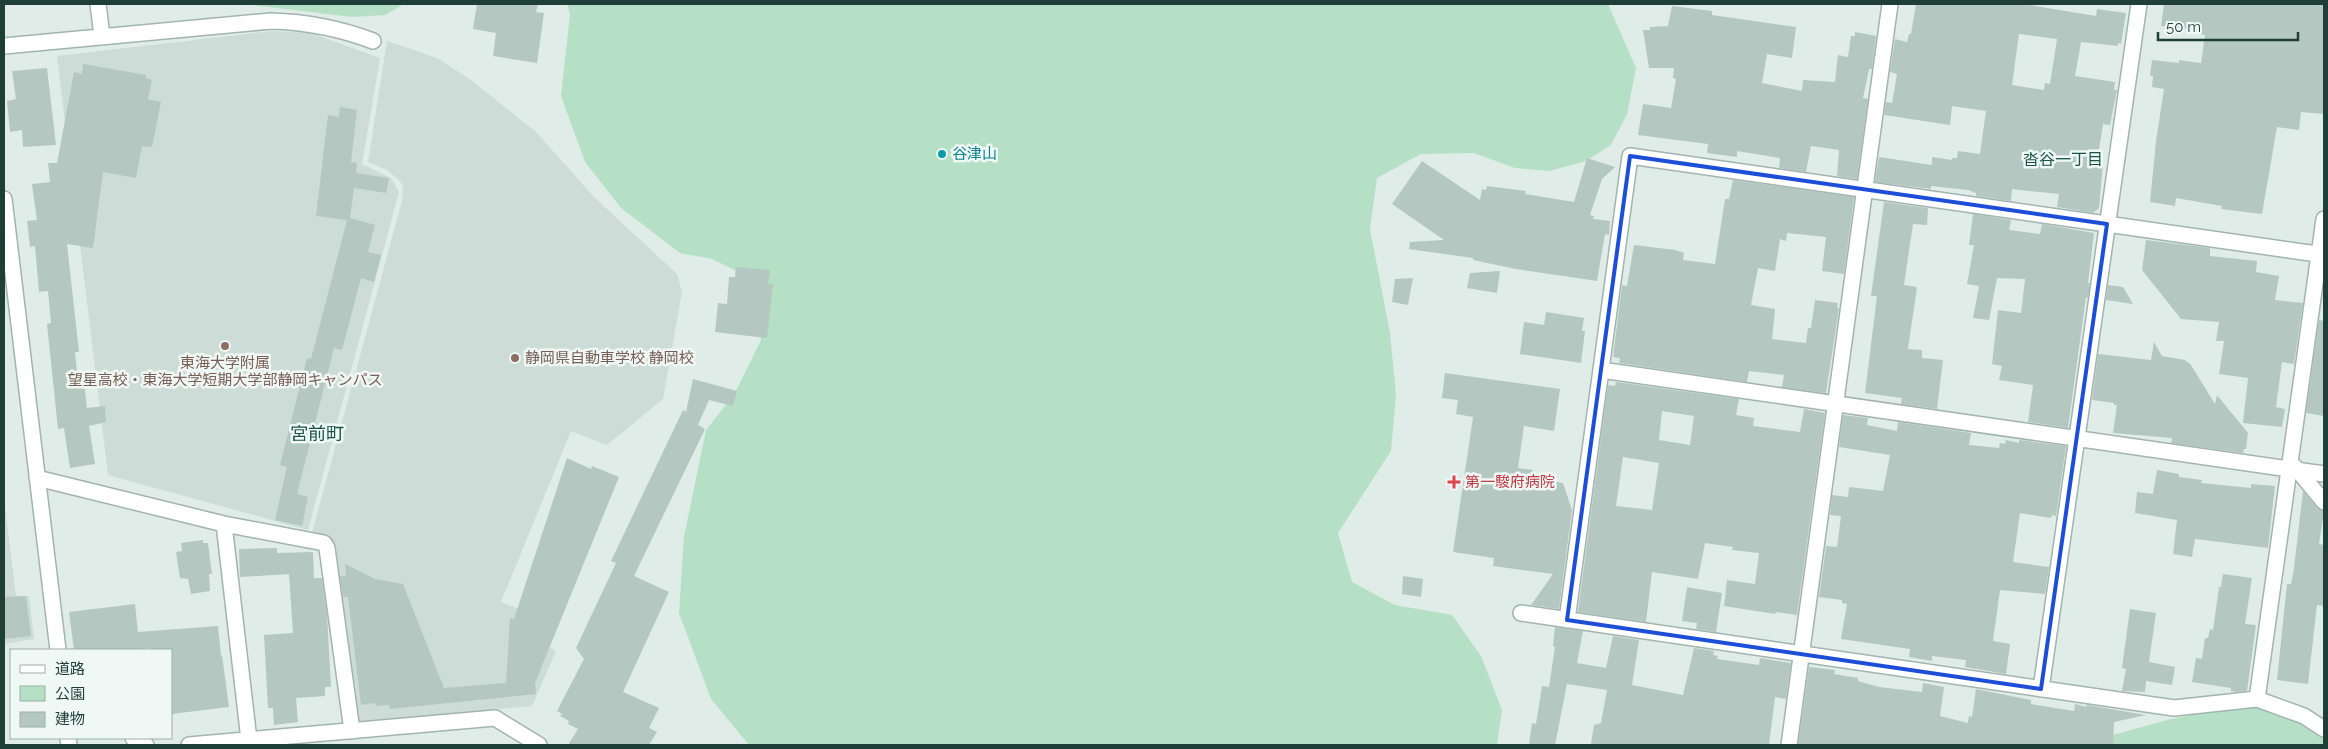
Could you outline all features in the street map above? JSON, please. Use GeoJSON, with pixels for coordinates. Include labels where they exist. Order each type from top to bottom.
{"type":"FeatureCollection","features":[{"type":"Feature","properties":{"kind":"street"},"geometry":{"type":"LineString","coordinates":[[98,4],[102,36]]}},
{"type":"Feature","properties":{"kind":"street"},"geometry":{"type":"LineString","coordinates":[[1789,745],[1890,4]]}},
{"type":"Feature","properties":{"kind":"street"},"geometry":{"type":"LineString","coordinates":[[2041,688],[2139,4]]}},
{"type":"Feature","properties":{"kind":"street"},"geometry":{"type":"LineString","coordinates":[[4,46],[280,21],[305,22],[332,27],[373,42]]}},
{"type":"Feature","properties":{"kind":"street"},"geometry":{"type":"LineString","coordinates":[[1567,620],[1630,156],[1866,188],[2322,255]]}},
{"type":"Feature","properties":{"kind":"street"},"geometry":{"type":"LineString","coordinates":[[4,199],[58,649]]}},
{"type":"Feature","properties":{"kind":"street"},"geometry":{"type":"LineString","coordinates":[[2257,699],[2322,255],[2324,219]]}},
{"type":"Feature","properties":{"kind":"street"},"geometry":{"type":"LineString","coordinates":[[1601,370],[2076,439],[2292,467],[2324,474]]}},
{"type":"Feature","properties":{"kind":"street"},"geometry":{"type":"LineString","coordinates":[[2292,467],[2324,502]]}},
{"type":"Feature","properties":{"kind":"street"},"geometry":{"type":"LineString","coordinates":[[37,478],[224,524],[324,543],[327,548],[352,731]]}},
{"type":"Feature","properties":{"kind":"street"},"geometry":{"type":"LineString","coordinates":[[224,524],[249,740]]}},
{"type":"Feature","properties":{"kind":"street"},"geometry":{"type":"LineString","coordinates":[[1521,613],[2174,708],[2257,699],[2304,716],[2324,728]]}},
{"type":"Feature","properties":{"kind":"street"},"geometry":{"type":"LineString","coordinates":[[189,745],[495,718],[538,745]]}},
{"type":"Feature","properties":{"kind":"street"},"geometry":{"type":"LineString","coordinates":[[135,739],[146,745]]}},
{"type":"Feature","properties":{"kind":"highlighted area"},"geometry":{"type":"Polygon","coordinates":[[[1630,156],[2107,224],[2041,689],[1567,620],[1630,156]]]}},
{"type":"Feature","properties":{"kind":"shaded area","name":"東海大学附属 望星高校・東海大学短期大学部静岡キャンパス"},"geometry":{"type":"Polygon","coordinates":[[[272,31],[311,33],[380,58],[362,164],[391,178],[399,192],[308,530],[108,475],[57,56],[272,31]]]}},
{"type":"Feature","properties":{"kind":"shaded area","name":"静岡県自動車学校 静岡校"},"geometry":{"type":"Polygon","coordinates":[[[387,41],[437,58],[471,80],[536,132],[593,196],[677,274],[682,292],[663,399],[607,445],[571,431],[501,602],[538,617],[536,641],[556,651],[532,706],[359,722],[336,548],[333,542],[312,533],[402,201],[403,187],[400,181],[387,170],[368,162],[387,41]]]}},
{"type":"Feature","properties":{"kind":"shaded area"},"geometry":{"type":"Polygon","coordinates":[[[4,498],[16,596],[29,596],[34,639],[4,644],[4,498]]]}},
{"type":"Feature","properties":{"kind":"green space"},"geometry":{"type":"Polygon","coordinates":[[[244,4],[404,4],[385,15],[352,17],[244,4]]]}},
{"type":"Feature","properties":{"kind":"green space"},"geometry":{"type":"Polygon","coordinates":[[[567,4],[1608,4],[1636,68],[1627,114],[1611,145],[1586,161],[1549,171],[1515,168],[1474,153],[1421,154],[1377,178],[1370,229],[1390,333],[1396,395],[1391,451],[1338,533],[1352,582],[1395,605],[1452,615],[1481,656],[1502,710],[1497,745],[749,745],[711,699],[679,613],[684,537],[706,430],[735,393],[761,340],[761,298],[743,274],[712,259],[680,253],[621,208],[585,162],[561,96],[570,14],[567,4]]]}},
{"type":"Feature","properties":{"kind":"green space"},"geometry":{"type":"Polygon","coordinates":[[[2251,704],[2281,712],[2308,726],[2324,740],[2324,745],[2076,745],[2171,719],[2251,704]]]}},
{"type":"Feature","properties":{"kind":"building"},"geometry":{"type":"Polygon","coordinates":[[[477,4],[538,4],[536,12],[544,13],[537,63],[493,56],[496,33],[473,29],[477,4]]]}},
{"type":"Feature","properties":{"kind":"building"},"geometry":{"type":"Polygon","coordinates":[[[1916,4],[2023,4],[2096,16],[2097,9],[2126,13],[2121,44],[2118,43],[2118,46],[2081,42],[2075,76],[2115,82],[2114,90],[2117,90],[2110,125],[2103,124],[2097,162],[2103,163],[2099,208],[2093,213],[2057,207],[2059,194],[2012,189],[2011,201],[1976,196],[1976,193],[1968,190],[1931,186],[1931,189],[1875,182],[1879,157],[1932,165],[1932,157],[1952,160],[1952,158],[1957,158],[1958,151],[1980,154],[1986,111],[1952,106],[1950,125],[1884,115],[1886,102],[1892,103],[1897,74],[1890,72],[1895,39],[1907,42],[1909,34],[1911,34],[1916,4]],[[2019,34],[2012,85],[2044,90],[2045,83],[2050,84],[2057,39],[2019,34]]]}},
{"type":"Feature","properties":{"kind":"building"},"geometry":{"type":"Polygon","coordinates":[[[2164,4],[2324,4],[2324,114],[2301,112],[2299,130],[2277,127],[2262,214],[2221,209],[2222,206],[2176,198],[2175,206],[2150,202],[2156,141],[2164,89],[2152,87],[2153,76],[2150,76],[2152,60],[2179,63],[2179,60],[2201,63],[2205,35],[2198,34],[2198,30],[2161,26],[2164,4]]]}},
{"type":"Feature","properties":{"kind":"building"},"geometry":{"type":"Polygon","coordinates":[[[1672,6],[1712,11],[1712,15],[1796,27],[1792,58],[1767,54],[1762,83],[1802,91],[1803,80],[1835,82],[1838,55],[1848,57],[1851,36],[1855,36],[1855,32],[1876,36],[1872,69],[1869,69],[1863,98],[1868,99],[1857,179],[1837,176],[1839,150],[1811,146],[1806,172],[1779,168],[1780,158],[1737,151],[1737,157],[1707,153],[1708,144],[1638,135],[1643,104],[1671,108],[1676,79],[1673,78],[1674,68],[1649,68],[1643,30],[1650,30],[1650,27],[1668,26],[1672,6]]]}},
{"type":"Feature","properties":{"kind":"building"},"geometry":{"type":"Polygon","coordinates":[[[83,64],[146,75],[146,78],[152,80],[148,99],[161,102],[152,147],[142,146],[136,178],[103,172],[93,248],[67,244],[79,352],[75,352],[78,382],[84,382],[87,408],[105,406],[106,422],[89,426],[95,464],[70,468],[64,428],[58,429],[47,324],[51,323],[48,291],[39,292],[35,246],[30,247],[27,221],[37,220],[32,184],[50,182],[48,163],[57,163],[74,72],[82,74],[83,64]]]}},
{"type":"Feature","properties":{"kind":"building"},"geometry":{"type":"Polygon","coordinates":[[[47,68],[56,145],[23,147],[22,130],[10,132],[7,101],[16,99],[12,71],[47,68]]]}},
{"type":"Feature","properties":{"kind":"building"},"geometry":{"type":"Polygon","coordinates":[[[340,107],[357,110],[351,162],[357,163],[356,173],[389,178],[386,193],[354,188],[350,218],[375,225],[368,252],[381,255],[374,282],[361,278],[342,350],[334,348],[297,494],[308,497],[302,526],[275,520],[287,467],[280,465],[307,358],[311,359],[347,220],[316,216],[328,115],[339,117],[340,107]]]}},
{"type":"Feature","properties":{"kind":"building"},"geometry":{"type":"Polygon","coordinates":[[[1587,158],[1615,167],[1602,179],[1590,215],[1594,216],[1593,219],[1610,221],[1609,235],[1605,234],[1597,281],[1516,269],[1473,260],[1473,258],[1409,249],[1410,242],[1444,240],[1392,204],[1422,161],[1480,200],[1482,189],[1486,190],[1487,186],[1526,191],[1525,194],[1574,202],[1587,158]]]}},
{"type":"Feature","properties":{"kind":"building"},"geometry":{"type":"Polygon","coordinates":[[[1733,180],[1854,197],[1844,274],[1822,271],[1826,237],[1787,233],[1786,241],[1780,239],[1775,271],[1758,268],[1751,305],[1775,309],[1772,339],[1806,343],[1808,328],[1811,328],[1815,300],[1838,303],[1837,308],[1839,308],[1826,393],[1782,387],[1784,375],[1749,371],[1747,382],[1619,363],[1620,358],[1613,357],[1622,285],[1627,286],[1634,245],[1675,250],[1684,253],[1683,260],[1715,264],[1725,199],[1729,199],[1733,180]]]}},
{"type":"Feature","properties":{"kind":"building"},"geometry":{"type":"Polygon","coordinates":[[[1884,202],[1928,208],[1927,225],[1913,224],[1904,285],[1917,287],[1908,349],[1922,350],[1922,358],[1943,360],[1937,409],[1901,404],[1902,398],[1865,393],[1877,296],[1871,296],[1884,202]]]}},
{"type":"Feature","properties":{"kind":"building"},"geometry":{"type":"Polygon","coordinates":[[[1973,214],[2011,220],[2009,230],[2040,234],[2042,224],[2094,233],[2088,298],[2086,297],[2068,428],[2028,422],[2033,385],[1999,380],[2002,366],[1992,364],[1998,310],[2021,313],[2025,279],[1997,278],[1989,320],[1973,318],[1979,286],[1967,284],[1974,245],[1969,245],[1973,214]]]}},
{"type":"Feature","properties":{"kind":"building"},"geometry":{"type":"Polygon","coordinates":[[[2146,240],[2210,248],[2210,256],[2257,261],[2256,272],[2279,276],[2275,300],[2303,303],[2294,364],[2282,362],[2276,407],[2285,409],[2282,427],[2243,423],[2248,378],[2219,374],[2224,341],[2216,341],[2219,322],[2181,319],[2142,270],[2146,240]]]}},
{"type":"Feature","properties":{"kind":"building"},"geometry":{"type":"Polygon","coordinates":[[[736,267],[770,270],[768,284],[773,284],[767,338],[715,332],[718,303],[727,304],[729,277],[735,277],[736,267]]]}},
{"type":"Feature","properties":{"kind":"building"},"geometry":{"type":"Polygon","coordinates":[[[1500,271],[1497,293],[1467,288],[1470,273],[1500,271]]]}},
{"type":"Feature","properties":{"kind":"building"},"geometry":{"type":"Polygon","coordinates":[[[1413,278],[1408,305],[1392,302],[1395,279],[1413,278]]]}},
{"type":"Feature","properties":{"kind":"building"},"geometry":{"type":"Polygon","coordinates":[[[2108,285],[2123,287],[2133,304],[2106,300],[2108,285]]]}},
{"type":"Feature","properties":{"kind":"building"},"geometry":{"type":"Polygon","coordinates":[[[1546,312],[1584,318],[1582,331],[1585,331],[1581,363],[1520,354],[1524,322],[1544,325],[1546,312]]]}},
{"type":"Feature","properties":{"kind":"building"},"geometry":{"type":"Polygon","coordinates":[[[2319,320],[2324,321],[2324,416],[2306,413],[2319,320]]]}},
{"type":"Feature","properties":{"kind":"building"},"geometry":{"type":"Polygon","coordinates":[[[2154,342],[2162,356],[2185,360],[2191,365],[2215,404],[2217,395],[2248,433],[2246,449],[2244,449],[2243,453],[2171,443],[2172,438],[2113,433],[2117,405],[2092,400],[2098,354],[2151,360],[2154,342]]]}},
{"type":"Feature","properties":{"kind":"building"},"geometry":{"type":"Polygon","coordinates":[[[1445,373],[1560,389],[1554,431],[1524,426],[1518,468],[1533,470],[1532,478],[1563,483],[1572,510],[1559,609],[1531,605],[1553,574],[1493,566],[1494,558],[1453,552],[1473,417],[1456,414],[1458,400],[1442,398],[1445,373]]]}},
{"type":"Feature","properties":{"kind":"building"},"geometry":{"type":"Polygon","coordinates":[[[693,379],[737,391],[733,406],[709,400],[698,425],[705,429],[634,576],[669,592],[623,692],[659,708],[649,728],[657,732],[649,745],[568,745],[578,729],[568,724],[569,721],[560,716],[562,714],[557,711],[584,659],[576,648],[616,563],[611,561],[683,410],[686,412],[693,379]]]}},
{"type":"Feature","properties":{"kind":"building"},"geometry":{"type":"Polygon","coordinates":[[[1616,382],[1739,399],[1736,415],[1754,418],[1753,426],[1800,432],[1804,409],[1825,413],[1797,615],[1776,612],[1775,614],[1724,606],[1727,580],[1755,584],[1759,553],[1732,550],[1733,547],[1705,543],[1698,579],[1652,572],[1646,622],[1578,612],[1608,385],[1615,386],[1616,382]],[[1662,411],[1659,440],[1690,445],[1694,416],[1662,411]],[[1623,457],[1616,506],[1652,510],[1659,463],[1623,457]]]}},
{"type":"Feature","properties":{"kind":"building"},"geometry":{"type":"Polygon","coordinates":[[[1843,415],[1868,418],[1867,425],[1897,431],[1898,422],[1971,433],[1969,445],[1999,448],[2000,443],[2005,444],[2006,440],[2019,443],[2019,440],[2066,446],[2056,516],[2052,515],[2051,518],[2020,513],[2013,562],[2049,567],[2045,594],[2000,590],[1993,641],[2010,644],[2006,674],[1965,667],[1966,660],[1932,656],[1932,661],[1909,657],[1910,649],[1841,639],[1847,604],[1842,603],[1842,600],[1819,597],[1826,546],[1837,547],[1841,516],[1830,515],[1832,495],[1848,497],[1849,487],[1883,491],[1890,455],[1839,447],[1843,415]]]}},
{"type":"Feature","properties":{"kind":"building"},"geometry":{"type":"Polygon","coordinates":[[[567,458],[591,469],[592,466],[619,477],[535,683],[536,694],[390,709],[389,705],[376,706],[375,703],[361,705],[348,597],[343,597],[340,576],[346,576],[345,564],[375,579],[403,584],[444,688],[506,683],[510,618],[514,619],[567,458]]]}},
{"type":"Feature","properties":{"kind":"building"},"geometry":{"type":"Polygon","coordinates":[[[2157,470],[2179,474],[2179,477],[2202,480],[2201,483],[2251,488],[2251,484],[2275,486],[2268,548],[2195,539],[2192,557],[2173,554],[2177,520],[2135,513],[2137,492],[2153,494],[2157,470]]]}},
{"type":"Feature","properties":{"kind":"building"},"geometry":{"type":"Polygon","coordinates":[[[2303,491],[2317,508],[2324,511],[2319,544],[2324,545],[2324,606],[2317,605],[2308,684],[2277,680],[2287,584],[2291,584],[2294,568],[2303,491]]]}},
{"type":"Feature","properties":{"kind":"building"},"geometry":{"type":"Polygon","coordinates":[[[203,540],[203,543],[208,543],[212,574],[209,574],[210,591],[191,594],[188,579],[180,578],[176,552],[182,551],[181,543],[203,540]]]}},
{"type":"Feature","properties":{"kind":"building"},"geometry":{"type":"Polygon","coordinates":[[[277,548],[277,553],[313,552],[314,578],[322,578],[327,614],[331,687],[325,687],[325,696],[296,698],[298,722],[274,725],[273,708],[268,708],[264,635],[293,633],[289,574],[240,577],[239,549],[277,548]]]}},
{"type":"Feature","properties":{"kind":"building"},"geometry":{"type":"Polygon","coordinates":[[[2223,574],[2252,578],[2245,624],[2256,625],[2247,691],[2237,692],[2231,691],[2231,688],[2192,682],[2196,658],[2202,659],[2205,638],[2208,638],[2210,629],[2213,630],[2219,587],[2221,587],[2223,574]]]}},
{"type":"Feature","properties":{"kind":"building"},"geometry":{"type":"Polygon","coordinates":[[[1403,576],[1423,579],[1421,597],[1402,594],[1403,576]]]}},
{"type":"Feature","properties":{"kind":"building"},"geometry":{"type":"Polygon","coordinates":[[[1687,587],[1722,593],[1716,632],[1696,629],[1697,623],[1682,621],[1687,587]]]}},
{"type":"Feature","properties":{"kind":"building"},"geometry":{"type":"Polygon","coordinates":[[[26,596],[31,636],[4,639],[4,597],[26,596]]]}},
{"type":"Feature","properties":{"kind":"building"},"geometry":{"type":"Polygon","coordinates":[[[135,604],[138,632],[218,626],[229,707],[172,714],[172,649],[74,649],[69,612],[135,604]]]}},
{"type":"Feature","properties":{"kind":"building"},"geometry":{"type":"Polygon","coordinates":[[[2130,609],[2156,613],[2149,662],[2175,667],[2172,685],[2146,681],[2145,692],[2122,691],[2126,669],[2122,668],[2130,609]]]}},
{"type":"Feature","properties":{"kind":"building"},"geometry":{"type":"Polygon","coordinates":[[[1555,627],[1583,631],[1577,663],[1606,668],[1613,636],[1639,640],[1632,685],[1683,695],[1694,648],[1714,651],[1713,655],[1718,656],[1717,659],[1759,665],[1760,658],[1791,663],[1786,699],[1775,697],[1769,745],[1591,744],[1594,725],[1601,723],[1607,690],[1567,684],[1555,745],[1529,745],[1532,723],[1536,724],[1542,686],[1549,687],[1555,647],[1553,646],[1555,627]]]}},
{"type":"Feature","properties":{"kind":"building"},"geometry":{"type":"Polygon","coordinates":[[[1809,667],[1835,670],[1834,674],[1858,678],[1858,681],[1879,687],[1922,692],[1923,683],[1944,687],[1940,716],[1968,723],[1969,716],[1972,717],[1976,689],[2031,700],[2031,704],[2074,711],[2075,704],[2146,715],[2114,722],[2113,745],[1798,745],[1809,667]]]}},
{"type":"Feature","properties":{"kind":"place","name":"谷津山"},"geometry":{"type":"Point","coordinates":[942,154]}},
{"type":"Feature","properties":{"kind":"place","name":"東海大学附属 望星高校・東海大学短期大学部静岡キャンパス"},"geometry":{"type":"Point","coordinates":[225,346]}},
{"type":"Feature","properties":{"kind":"place","name":"静岡県自動車学校 静岡校"},"geometry":{"type":"Point","coordinates":[515,358]}},
{"type":"Feature","properties":{"kind":"place","name":"第一駿府病院"},"geometry":{"type":"Point","coordinates":[1454,482]}},
{"type":"Feature","properties":{"kind":"district","name":"沓谷一丁目"},"geometry":{"type":"Point","coordinates":[2063,159]}},
{"type":"Feature","properties":{"kind":"district","name":"宮前町"},"geometry":{"type":"Point","coordinates":[317,433]}}]}
